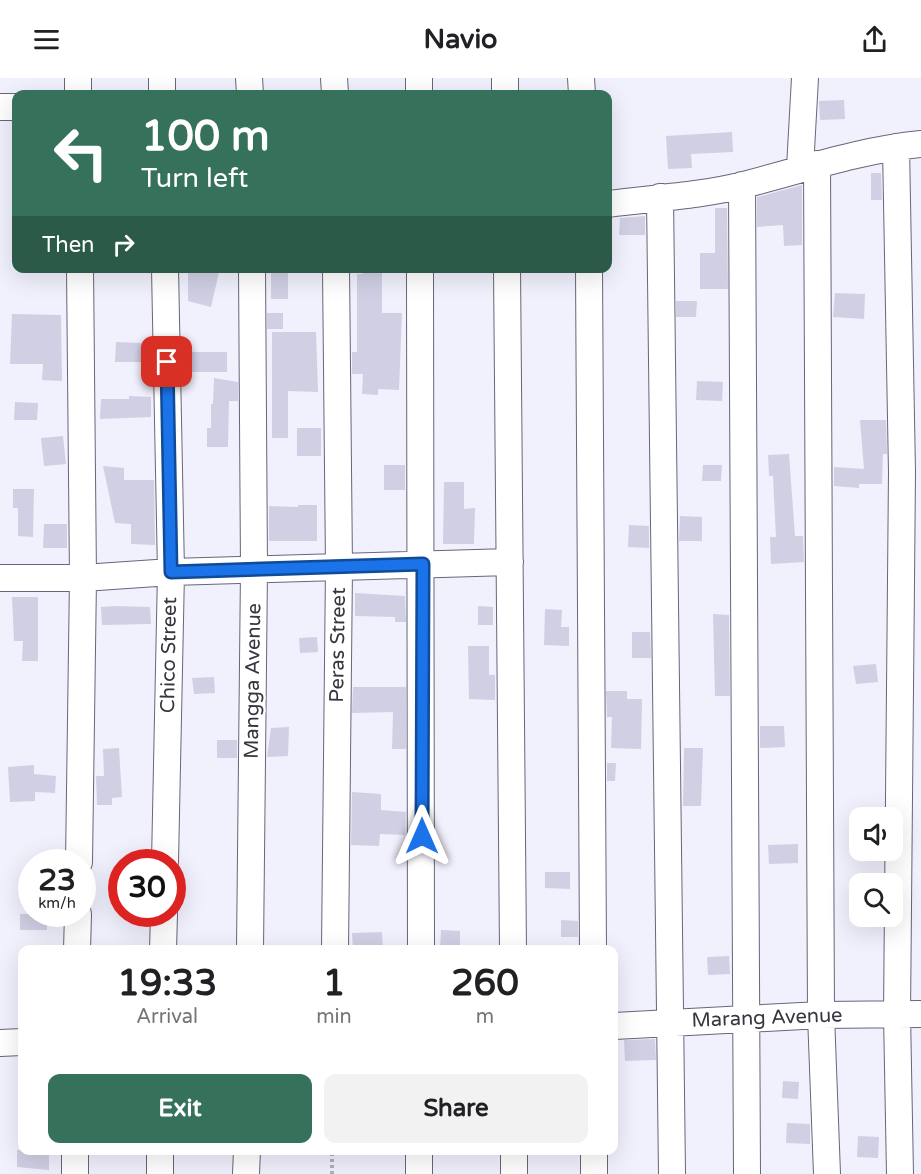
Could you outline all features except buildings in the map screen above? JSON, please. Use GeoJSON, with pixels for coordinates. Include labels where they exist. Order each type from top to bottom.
{"type":"FeatureCollection","features":[{"type":"Feature","properties":{"kind":"street"},"geometry":{"type":"LineString","coordinates":[[805,78],[809,166],[821,1015],[827,1174]]}},
{"type":"Feature","properties":{"kind":"street"},"geometry":{"type":"LineString","coordinates":[[612,203],[742,185],[809,166],[896,147],[921,144]]}},
{"type":"Feature","properties":{"kind":"street"},"geometry":{"type":"LineString","coordinates":[[896,147],[909,1014],[900,1174]]}},
{"type":"Feature","properties":{"kind":"street"},"geometry":{"type":"LineString","coordinates":[[742,185],[747,1174]]}},
{"type":"Feature","properties":{"kind":"street"},"geometry":{"type":"LineString","coordinates":[[660,197],[672,1174]]}},
{"type":"Feature","properties":{"kind":"street"},"geometry":{"type":"LineString","coordinates":[[79,849],[83,578],[80,273]]}},
{"type":"Feature","properties":{"kind":"street","name":"Chico Street"},"geometry":{"type":"LineString","coordinates":[[165,273],[171,572],[165,849]]}},
{"type":"Feature","properties":{"kind":"street","name":"Mangga Avenue"},"geometry":{"type":"LineString","coordinates":[[250,945],[254,569],[252,273]]}},
{"type":"Feature","properties":{"kind":"street","name":"Peras Street"},"geometry":{"type":"LineString","coordinates":[[335,945],[339,567],[336,273]]}},
{"type":"Feature","properties":{"kind":"street"},"geometry":{"type":"LineString","coordinates":[[420,273],[423,564],[421,945]]}},
{"type":"Feature","properties":{"kind":"street"},"geometry":{"type":"LineString","coordinates":[[507,273],[513,945]]}},
{"type":"Feature","properties":{"kind":"street"},"geometry":{"type":"LineString","coordinates":[[589,273],[592,945]]}},
{"type":"Feature","properties":{"kind":"street"},"geometry":{"type":"LineString","coordinates":[[0,578],[83,578],[171,572],[510,562]]}},
{"type":"Feature","properties":{"kind":"street"},"geometry":{"type":"LineString","coordinates":[[77,945],[78,927]]}},
{"type":"Feature","properties":{"kind":"street"},"geometry":{"type":"LineString","coordinates":[[163,945],[164,927]]}},
{"type":"Feature","properties":{"kind":"street","name":"Marang Avenue"},"geometry":{"type":"LineString","coordinates":[[618,1026],[821,1015],[909,1014]]}},
{"type":"Feature","properties":{"kind":"street"},"geometry":{"type":"LineString","coordinates":[[0,1043],[18,1042]]}},
{"type":"Feature","properties":{"kind":"street"},"geometry":{"type":"LineString","coordinates":[[75,1155],[75,1174]]}},
{"type":"Feature","properties":{"kind":"street"},"geometry":{"type":"LineString","coordinates":[[160,1155],[160,1174]]}},
{"type":"Feature","properties":{"kind":"street"},"geometry":{"type":"LineString","coordinates":[[246,1174],[247,1155]]}},
{"type":"Feature","properties":{"kind":"street"},"geometry":{"type":"LineString","coordinates":[[419,1155],[419,1174]]}},
{"type":"Feature","properties":{"kind":"street"},"geometry":{"type":"LineString","coordinates":[[514,1155],[514,1174]]}},
{"type":"Feature","properties":{"kind":"street"},"geometry":{"type":"LineString","coordinates":[[594,1155],[594,1174]]}},
{"type":"Feature","properties":{"kind":"path"},"geometry":{"type":"LineString","coordinates":[[332,1155],[332,1174]]}},
{"type":"Feature","properties":{"kind":"route"},"geometry":{"type":"LineString","coordinates":[[167,362],[171,572],[423,564],[422,836]]}}]}
